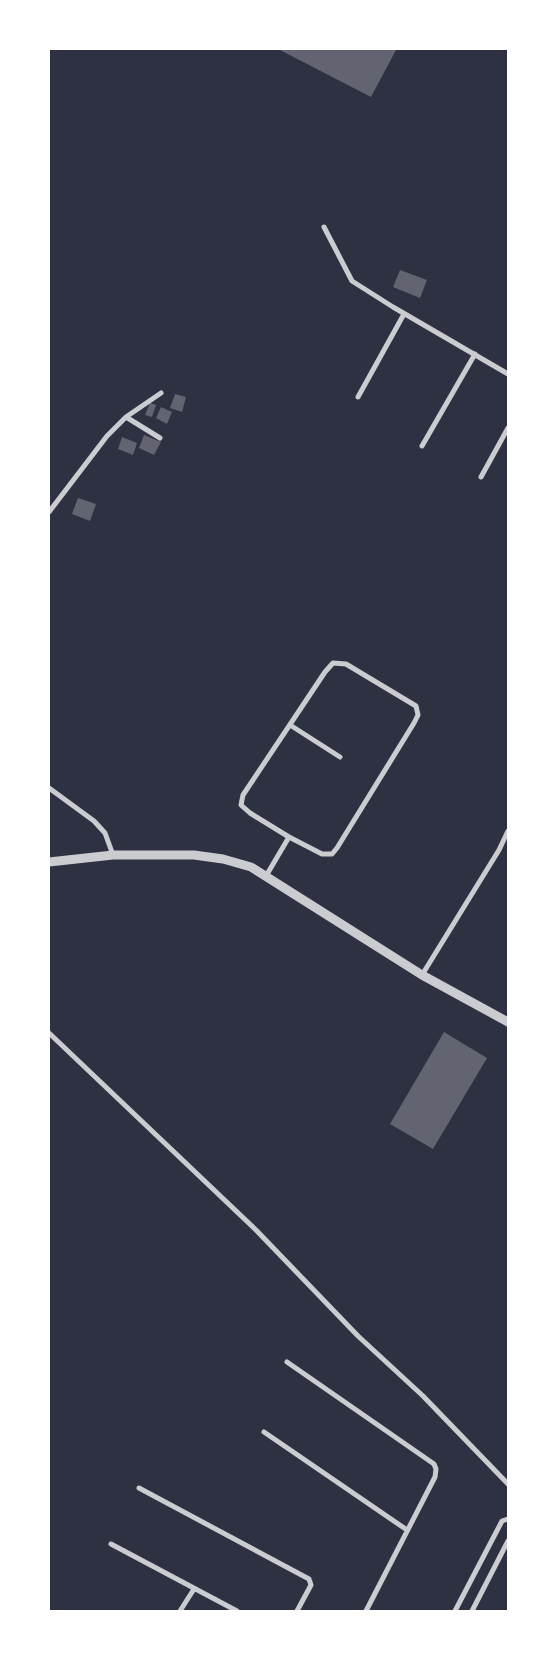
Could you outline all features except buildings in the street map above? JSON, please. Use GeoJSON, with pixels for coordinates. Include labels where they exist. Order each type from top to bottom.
{"type":"FeatureCollection","features":[{"type":"Feature","properties":{"kind":"street"},"geometry":{"type":"LineString","coordinates":[[324,227],[352,281],[404,314],[508,374]]}},
{"type":"Feature","properties":{"kind":"street"},"geometry":{"type":"LineString","coordinates":[[358,397],[404,314]]}},
{"type":"Feature","properties":{"kind":"street"},"geometry":{"type":"LineString","coordinates":[[422,446],[474,354]]}},
{"type":"Feature","properties":{"kind":"street"},"geometry":{"type":"LineString","coordinates":[[49,512],[107,436],[126,417],[161,393]]}},
{"type":"Feature","properties":{"kind":"street"},"geometry":{"type":"LineString","coordinates":[[126,417],[160,438]]}},
{"type":"Feature","properties":{"kind":"street"},"geometry":{"type":"LineString","coordinates":[[480,477],[508,428]]}},
{"type":"Feature","properties":{"kind":"street"},"geometry":{"type":"LineString","coordinates":[[333,663],[346,664],[416,706],[418,715],[332,854],[322,854],[289,837],[250,813],[242,805],[243,795],[325,672],[333,663]]}},
{"type":"Feature","properties":{"kind":"street"},"geometry":{"type":"LineString","coordinates":[[290,725],[340,757]]}},
{"type":"Feature","properties":{"kind":"street"},"geometry":{"type":"LineString","coordinates":[[49,788],[94,822],[105,833],[113,855]]}},
{"type":"Feature","properties":{"kind":"street"},"geometry":{"type":"LineString","coordinates":[[422,975],[499,850],[508,831]]}},
{"type":"Feature","properties":{"kind":"street"},"geometry":{"type":"LineString","coordinates":[[266,876],[289,837]]}},
{"type":"Feature","properties":{"kind":"street"},"geometry":{"type":"LineString","coordinates":[[49,862],[113,855],[194,855],[223,859],[251,867],[422,975],[508,1022]]}},
{"type":"Feature","properties":{"kind":"street"},"geometry":{"type":"LineString","coordinates":[[49,1032],[256,1230],[358,1336],[423,1396],[508,1484]]}},
{"type":"Feature","properties":{"kind":"street"},"geometry":{"type":"LineString","coordinates":[[287,1362],[434,1464],[436,1469],[435,1477],[366,1611]]}},
{"type":"Feature","properties":{"kind":"street"},"geometry":{"type":"LineString","coordinates":[[264,1432],[407,1530]]}},
{"type":"Feature","properties":{"kind":"street"},"geometry":{"type":"LineString","coordinates":[[139,1488],[309,1579],[311,1585],[297,1611]]}},
{"type":"Feature","properties":{"kind":"street"},"geometry":{"type":"LineString","coordinates":[[455,1611],[502,1521],[508,1519]]}},
{"type":"Feature","properties":{"kind":"street"},"geometry":{"type":"LineString","coordinates":[[472,1611],[508,1540]]}},
{"type":"Feature","properties":{"kind":"street"},"geometry":{"type":"LineString","coordinates":[[111,1544],[230,1610],[237,1611]]}},
{"type":"Feature","properties":{"kind":"street"},"geometry":{"type":"LineString","coordinates":[[180,1611],[194,1589]]}}]}
